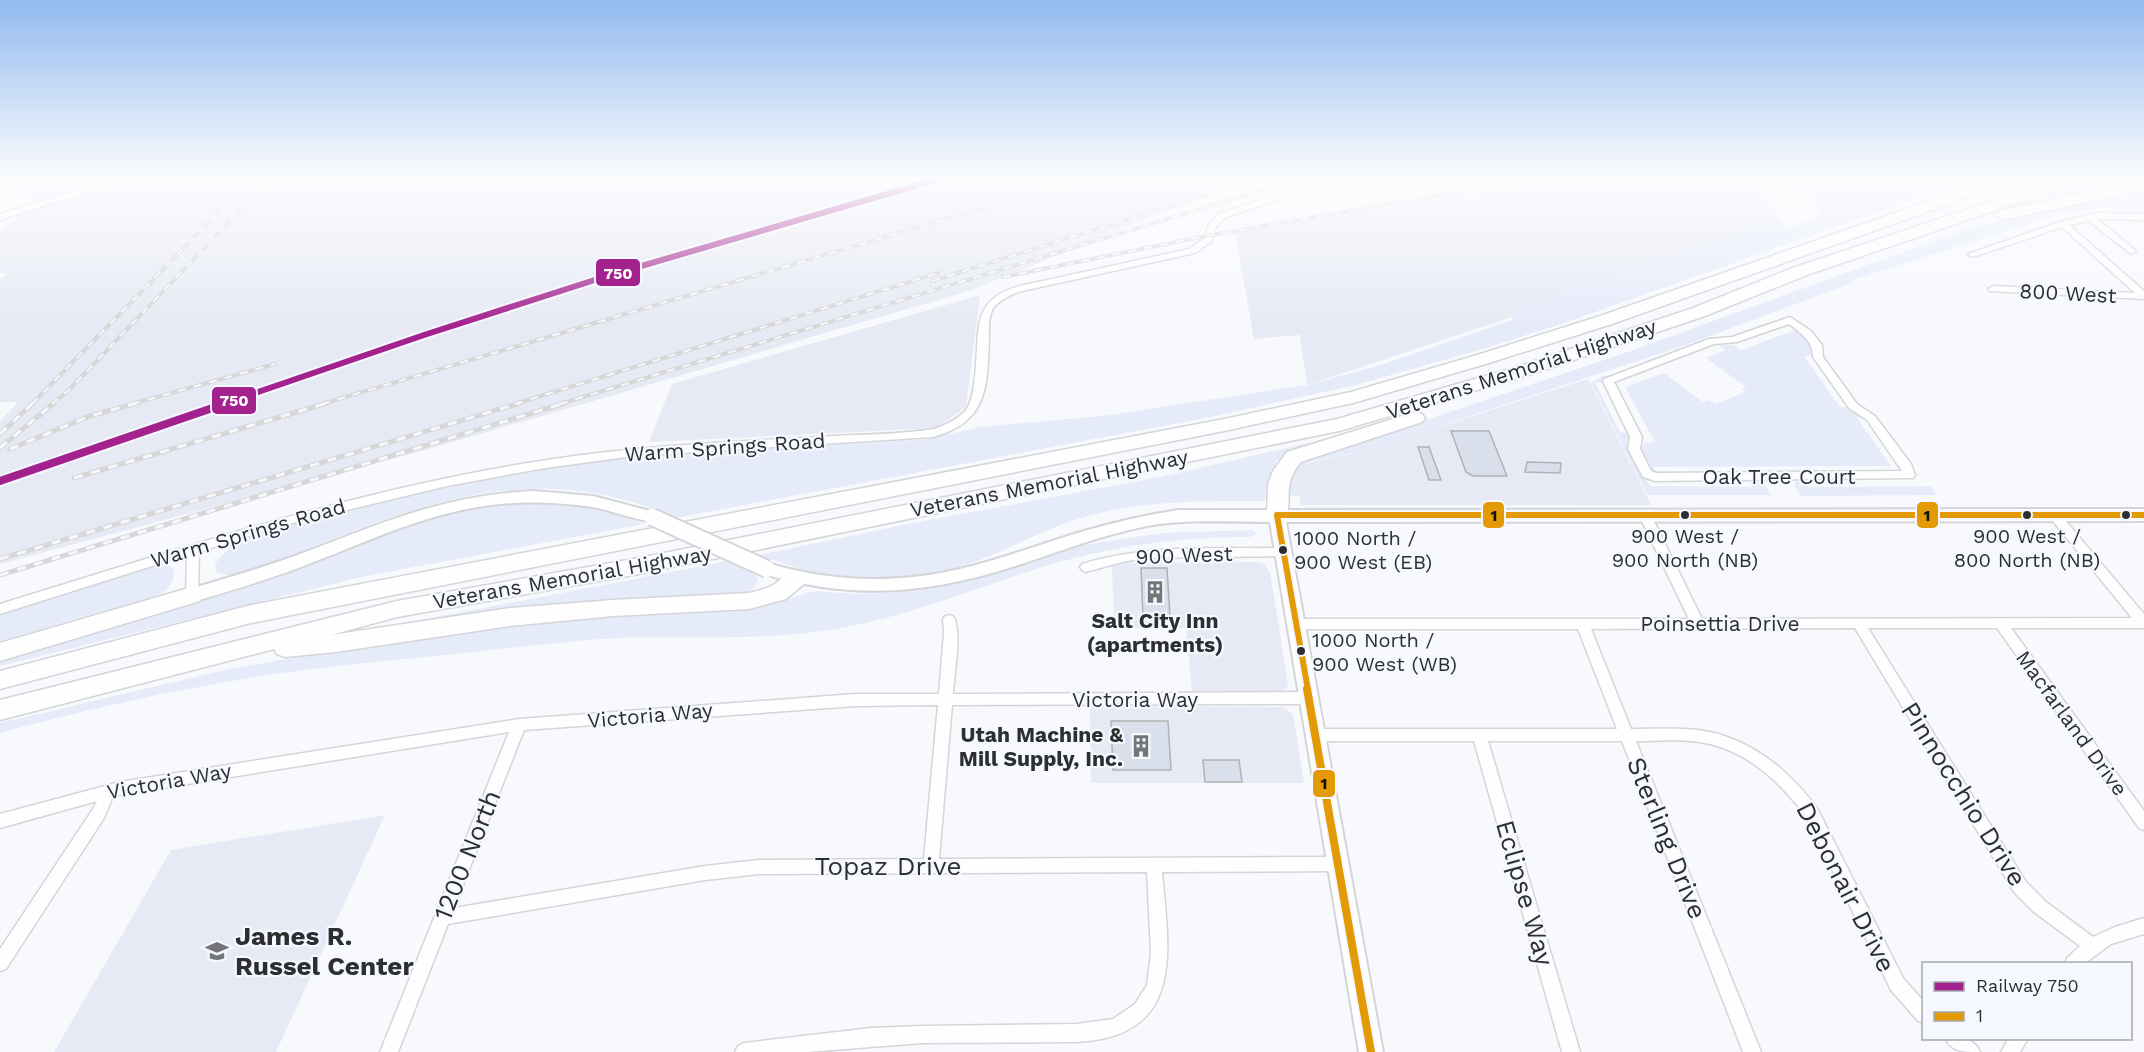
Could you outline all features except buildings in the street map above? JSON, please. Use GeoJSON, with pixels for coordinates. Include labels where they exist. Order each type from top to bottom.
{"type":"FeatureCollection","features":[{"type":"Feature","properties":{"kind":"highway","name":"Veterans Memorial Highway"},"geometry":{"type":"LineString","coordinates":[[0,680],[251,614],[1212,427],[1353,397],[1606,320],[1867,227]]}},
{"type":"Feature","properties":{"kind":"highway","name":"Veterans Memorial Highway"},"geometry":{"type":"LineString","coordinates":[[0,710],[397,609],[651,564],[1339,425],[1518,372],[1699,312],[1801,271],[1932,227]]}},
{"type":"Feature","properties":{"kind":"highway"},"geometry":{"type":"LineString","coordinates":[[1882,244],[1952,227]]}},
{"type":"Feature","properties":{"kind":"highway"},"geometry":{"type":"LineString","coordinates":[[1277,515],[1277,483],[1282,470],[1294,457],[1504,390],[1659,333],[1699,312]]}},
{"type":"Feature","properties":{"kind":"highway"},"geometry":{"type":"LineString","coordinates":[[210,655],[336,643],[510,617],[614,608],[749,601],[778,593],[796,579]]}},
{"type":"Feature","properties":{"kind":"highway"},"geometry":{"type":"LineString","coordinates":[[0,652],[192,595]]}},
{"type":"Feature","properties":{"kind":"main road"},"geometry":{"type":"LineString","coordinates":[[192,595],[264,574],[415,516],[463,504],[519,497],[562,496],[605,502],[652,516],[767,569],[796,579],[868,586],[944,579],[1134,522],[1178,516],[2144,515]]}},
{"type":"Feature","properties":{"kind":"main road"},"geometry":{"type":"LineString","coordinates":[[1277,515],[1371,1052]]}},
{"type":"Feature","properties":{"kind":"street","name":"Warm Springs Road"},"geometry":{"type":"LineString","coordinates":[[0,609],[193,548],[369,500],[447,482],[545,464],[634,452],[933,433],[955,424],[972,409],[977,396],[985,317],[987,309],[998,298],[1020,289],[1192,251],[1209,239],[1212,227]]}},
{"type":"Feature","properties":{"kind":"street"},"geometry":{"type":"LineString","coordinates":[[1973,254],[2054,227]]}},
{"type":"Feature","properties":{"kind":"street"},"geometry":{"type":"LineString","coordinates":[[2066,227],[2144,296]]}},
{"type":"Feature","properties":{"kind":"street"},"geometry":{"type":"LineString","coordinates":[[2102,227],[2131,251]]}},
{"type":"Feature","properties":{"kind":"street","name":"800 West"},"geometry":{"type":"LineString","coordinates":[[1993,289],[2144,296]]}},
{"type":"Feature","properties":{"kind":"street","name":"Oak Tree Court"},"geometry":{"type":"LineString","coordinates":[[1790,320],[1808,333],[1818,347],[1818,357],[1853,406],[1871,418],[1907,467],[1909,475],[1649,475],[1635,453],[1634,434],[1608,383],[1612,378],[1713,341],[1733,340],[1790,320]]}},
{"type":"Feature","properties":{"kind":"street"},"geometry":{"type":"LineString","coordinates":[[1645,515],[1698,623]]}},
{"type":"Feature","properties":{"kind":"street"},"geometry":{"type":"LineString","coordinates":[[2054,515],[2144,623]]}},
{"type":"Feature","properties":{"kind":"street"},"geometry":{"type":"LineString","coordinates":[[192,595],[193,548]]}},
{"type":"Feature","properties":{"kind":"street","name":"900 West"},"geometry":{"type":"LineString","coordinates":[[1086,567],[1126,557],[1152,554],[1284,552]]}},
{"type":"Feature","properties":{"kind":"street"},"geometry":{"type":"LineString","coordinates":[[931,866],[951,632],[949,620]]}},
{"type":"Feature","properties":{"kind":"street","name":"Sterling Drive"},"geometry":{"type":"LineString","coordinates":[[1582,623],[1752,1052]]}},
{"type":"Feature","properties":{"kind":"street","name":"Pinnocchio Drive"},"geometry":{"type":"LineString","coordinates":[[1858,623],[2020,887],[2040,907],[2092,946]]}},
{"type":"Feature","properties":{"kind":"street","name":"Macfarland Drive"},"geometry":{"type":"LineString","coordinates":[[2000,623],[2144,823]]}},
{"type":"Feature","properties":{"kind":"street","name":"Poinsettia Drive"},"geometry":{"type":"LineString","coordinates":[[1296,624],[2144,623]]}},
{"type":"Feature","properties":{"kind":"street","name":"Victoria Way"},"geometry":{"type":"LineString","coordinates":[[0,821],[108,791],[519,725],[832,701],[1309,698]]}},
{"type":"Feature","properties":{"kind":"street","name":"1200 North"},"geometry":{"type":"LineString","coordinates":[[389,1052],[519,725]]}},
{"type":"Feature","properties":{"kind":"street"},"geometry":{"type":"LineString","coordinates":[[1315,735],[1626,735]]}},
{"type":"Feature","properties":{"kind":"street","name":"Eclipse Way"},"geometry":{"type":"LineString","coordinates":[[1479,735],[1571,1052]]}},
{"type":"Feature","properties":{"kind":"street","name":"Debonair Drive"},"geometry":{"type":"LineString","coordinates":[[1626,735],[1682,735],[1710,738],[1747,753],[1783,777],[1812,813],[1897,984],[1922,1014]]}},
{"type":"Feature","properties":{"kind":"street"},"geometry":{"type":"LineString","coordinates":[[0,963],[99,813],[108,791]]}},
{"type":"Feature","properties":{"kind":"street","name":"Topaz Drive"},"geometry":{"type":"LineString","coordinates":[[443,917],[732,870],[787,866],[1338,864]]}},
{"type":"Feature","properties":{"kind":"street"},"geometry":{"type":"LineString","coordinates":[[744,1052],[864,1037],[922,1034],[1078,1033],[1107,1030],[1120,1025],[1142,1010],[1152,994],[1158,977],[1159,954],[1154,865]]}},
{"type":"Feature","properties":{"kind":"street"},"geometry":{"type":"LineString","coordinates":[[2074,962],[2092,946],[2116,934],[2144,926]]}},
{"type":"Feature","properties":{"kind":"street"},"geometry":{"type":"LineString","coordinates":[[1956,1040],[1971,1052]]}},
{"type":"Feature","properties":{"kind":"shaded area"},"geometry":{"type":"Polygon","coordinates":[[[6,227],[1127,227],[969,291],[429,449],[0,564],[0,421],[18,402],[0,402],[0,280],[7,274],[0,273],[0,233],[6,227]]]}},
{"type":"Feature","properties":{"kind":"shaded area"},"geometry":{"type":"Polygon","coordinates":[[[1266,227],[1782,227],[1307,385],[1300,335],[1254,339],[1235,232],[1266,227]]]}},
{"type":"Feature","properties":{"kind":"shaded area"},"geometry":{"type":"Polygon","coordinates":[[[1752,227],[1789,229],[1835,227],[1564,323],[1486,348],[1356,385],[1201,419],[675,518],[618,498],[562,489],[508,490],[455,499],[403,513],[243,575],[234,577],[216,572],[215,564],[235,545],[298,521],[503,476],[606,459],[675,452],[923,440],[980,427],[1103,416],[1307,385],[1378,366],[1512,320],[1512,310],[1752,227]]]}},
{"type":"Feature","properties":{"kind":"shaded area"},"geometry":{"type":"Polygon","coordinates":[[[2017,227],[1853,280],[1854,282],[1686,345],[1360,452],[1311,461],[1296,471],[1300,496],[1288,496],[1291,473],[1301,462],[1625,353],[1967,229],[2017,227]]]}},
{"type":"Feature","properties":{"kind":"shaded area"},"geometry":{"type":"Polygon","coordinates":[[[980,295],[966,407],[937,428],[649,442],[672,384],[980,295]]]}},
{"type":"Feature","properties":{"kind":"shaded area"},"geometry":{"type":"Polygon","coordinates":[[[1789,325],[1800,330],[1813,346],[1812,355],[1804,356],[1840,407],[1851,407],[1865,417],[1857,418],[1891,466],[1654,467],[1657,473],[1652,472],[1641,449],[1644,443],[1655,442],[1625,387],[1664,373],[1703,402],[1709,400],[1716,404],[1745,392],[1742,389],[1746,387],[1706,358],[1726,350],[1719,345],[1734,345],[1741,350],[1796,330],[1789,325]]]}},
{"type":"Feature","properties":{"kind":"shaded area"},"geometry":{"type":"Polygon","coordinates":[[[1606,376],[1602,382],[1595,383],[1620,432],[1630,434],[1632,456],[1637,468],[1651,486],[1752,487],[1750,481],[1754,481],[1763,484],[1771,495],[1647,495],[1591,383],[1606,376]]]}},
{"type":"Feature","properties":{"kind":"shaded area"},"geometry":{"type":"Polygon","coordinates":[[[1588,379],[1651,505],[1301,505],[1296,471],[1311,462],[1357,453],[1588,379]]]}},
{"type":"Feature","properties":{"kind":"shaded area"},"geometry":{"type":"Polygon","coordinates":[[[1313,442],[1277,461],[1267,482],[1264,501],[1170,503],[1101,513],[1052,528],[977,561],[939,572],[896,577],[853,578],[807,570],[758,555],[913,523],[1160,477],[1313,442]]]}},
{"type":"Feature","properties":{"kind":"shaded area"},"geometry":{"type":"Polygon","coordinates":[[[1797,481],[1805,482],[1809,487],[1930,486],[1938,495],[1800,496],[1794,484],[1797,481]]]}},
{"type":"Feature","properties":{"kind":"shaded area"},"geometry":{"type":"Polygon","coordinates":[[[519,503],[582,508],[613,514],[644,524],[361,577],[0,666],[0,656],[249,587],[419,522],[457,511],[519,503]]]}},
{"type":"Feature","properties":{"kind":"shaded area"},"geometry":{"type":"Polygon","coordinates":[[[1252,530],[1257,534],[1250,537],[1160,542],[1070,559],[942,601],[847,627],[766,636],[599,639],[308,670],[223,682],[159,695],[0,733],[0,723],[229,669],[309,655],[565,618],[749,609],[816,591],[855,594],[912,592],[957,583],[1084,545],[1162,533],[1252,530]]]}},
{"type":"Feature","properties":{"kind":"shaded area"},"geometry":{"type":"Polygon","coordinates":[[[728,561],[756,575],[758,580],[753,589],[743,594],[410,627],[410,622],[728,561]]]}},
{"type":"Feature","properties":{"kind":"shaded area"},"geometry":{"type":"Polygon","coordinates":[[[1255,562],[1264,564],[1270,572],[1288,683],[1287,688],[1282,691],[1192,692],[1186,628],[1114,628],[1112,563],[1255,562]]]}},
{"type":"Feature","properties":{"kind":"shaded area"},"geometry":{"type":"Polygon","coordinates":[[[164,565],[172,567],[173,579],[168,588],[158,595],[130,606],[93,614],[0,645],[0,613],[128,572],[164,565]]]}},
{"type":"Feature","properties":{"kind":"shaded area"},"geometry":{"type":"Polygon","coordinates":[[[1090,706],[1283,707],[1293,715],[1304,783],[1091,783],[1090,706]]]}},
{"type":"Feature","properties":{"kind":"shaded area","name":"James R. Russel Center"},"geometry":{"type":"Polygon","coordinates":[[[385,815],[276,1052],[54,1052],[171,850],[385,815]]]}},
{"type":"Feature","properties":{"kind":"railway"},"geometry":{"type":"LineString","coordinates":[[33,403],[204,227]]}},
{"type":"Feature","properties":{"kind":"railway"},"geometry":{"type":"LineString","coordinates":[[52,404],[69,390],[224,227]]}},
{"type":"Feature","properties":{"kind":"railway"},"geometry":{"type":"LineString","coordinates":[[322,404],[918,227]]}},
{"type":"Feature","properties":{"kind":"railway"},"geometry":{"type":"LineString","coordinates":[[932,281],[1103,227]]}},
{"type":"Feature","properties":{"kind":"railway"},"geometry":{"type":"LineString","coordinates":[[560,404],[1141,227]]}},
{"type":"Feature","properties":{"kind":"railway"},"geometry":{"type":"LineString","coordinates":[[1003,277],[1257,227]]}},
{"type":"Feature","properties":{"kind":"railway"},"geometry":{"type":"LineString","coordinates":[[515,404],[938,273]]}},
{"type":"Feature","properties":{"kind":"railway"},"geometry":{"type":"LineString","coordinates":[[132,404],[275,364]]}},
{"type":"Feature","properties":{"kind":"railway"},"geometry":{"type":"LineString","coordinates":[[0,434],[33,403]]}},
{"type":"Feature","properties":{"kind":"railway"},"geometry":{"type":"LineString","coordinates":[[0,448],[54,403]]}},
{"type":"Feature","properties":{"kind":"railway"},"geometry":{"type":"LineString","coordinates":[[10,449],[90,416],[137,403]]}},
{"type":"Feature","properties":{"kind":"railway"},"geometry":{"type":"LineString","coordinates":[[74,478],[327,403]]}},
{"type":"Feature","properties":{"kind":"railway"},"geometry":{"type":"LineString","coordinates":[[0,559],[520,403]]}},
{"type":"Feature","properties":{"kind":"railway"},"geometry":{"type":"LineString","coordinates":[[0,575],[565,403]]}},
{"type":"Feature","properties":{"kind":"rail line","name":"750"},"geometry":{"type":"LineString","coordinates":[[0,481],[424,335],[607,276],[774,227]]}},
{"type":"Feature","properties":{"kind":"transit line","name":"1"},"geometry":{"type":"LineString","coordinates":[[1277,515],[2144,515]]}},
{"type":"Feature","properties":{"kind":"transit line","name":"1"},"geometry":{"type":"LineString","coordinates":[[1277,515],[1371,1052]]}},
{"type":"Feature","properties":{"kind":"place","name":"900 West / 900 North (NB)"},"geometry":{"type":"Point","coordinates":[1685,515]}},
{"type":"Feature","properties":{"kind":"place","name":"900 West / 800 North (NB)"},"geometry":{"type":"Point","coordinates":[2027,515]}},
{"type":"Feature","properties":{"kind":"place","name":"1000 North / 900 West (EB)"},"geometry":{"type":"Point","coordinates":[1283,550]}},
{"type":"Feature","properties":{"kind":"place","name":"Salt City Inn (apartments)"},"geometry":{"type":"Point","coordinates":[1155,592]}},
{"type":"Feature","properties":{"kind":"place","name":"1000 North / 900 West (WB)"},"geometry":{"type":"Point","coordinates":[1301,651]}},
{"type":"Feature","properties":{"kind":"place","name":"Utah Machine & Mill Supply, Inc."},"geometry":{"type":"Point","coordinates":[1141,746]}},
{"type":"Feature","properties":{"kind":"place","name":"James R. Russel Center"},"geometry":{"type":"Point","coordinates":[217,951]}}]}
